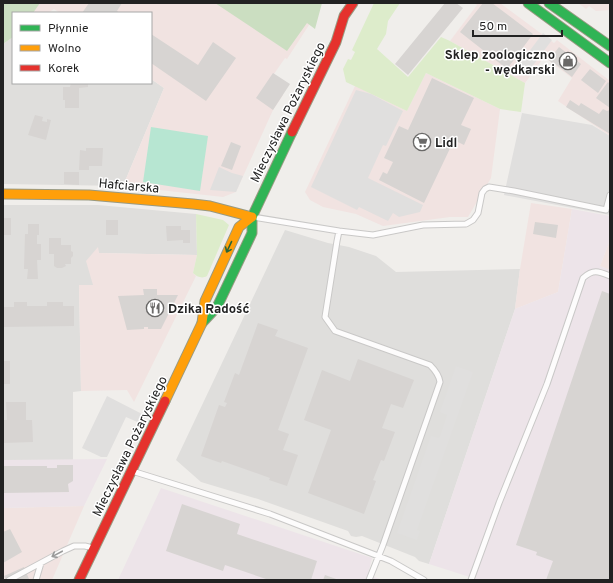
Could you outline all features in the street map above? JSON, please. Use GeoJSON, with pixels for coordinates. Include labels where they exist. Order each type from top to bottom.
{"type":"FeatureCollection","features":[{"type":"Feature","properties":{"kind":"street","name":"Mieczysława Pożaryskiego"},"geometry":{"type":"LineString","coordinates":[[79,580],[202,323],[217,307],[252,233],[252,217],[336,42],[344,16],[344,3]]}},
{"type":"Feature","properties":{"kind":"street","name":"Mieczysława Pożaryskiego"},"geometry":{"type":"LineString","coordinates":[[344,16],[353,3]]}},
{"type":"Feature","properties":{"kind":"street"},"geometry":{"type":"LineString","coordinates":[[528,3],[610,63]]}},
{"type":"Feature","properties":{"kind":"street"},"geometry":{"type":"LineString","coordinates":[[548,3],[610,46]]}},
{"type":"Feature","properties":{"kind":"street","name":"Hafciarska"},"geometry":{"type":"LineString","coordinates":[[3,194],[88,195],[193,204],[210,206],[252,217]]}},
{"type":"Feature","properties":{"kind":"street","name":"Mieczysława Pożaryskiego"},"geometry":{"type":"LineString","coordinates":[[202,323],[205,300],[239,227],[252,217]]}},
{"type":"Feature","properties":{"kind":"lane"},"geometry":{"type":"LineString","coordinates":[[252,217],[340,231],[373,234],[424,225],[466,224],[473,220],[478,213],[482,194],[485,189],[489,187],[606,210],[610,195]]}},
{"type":"Feature","properties":{"kind":"lane"},"geometry":{"type":"LineString","coordinates":[[340,231],[337,241],[325,317],[331,327],[335,331],[430,365],[439,377],[440,382],[369,580]]}},
{"type":"Feature","properties":{"kind":"lane"},"geometry":{"type":"LineString","coordinates":[[471,580],[499,503],[547,384],[583,278],[589,273],[597,271],[610,276]]}},
{"type":"Feature","properties":{"kind":"lane"},"geometry":{"type":"LineString","coordinates":[[131,471],[270,514],[378,556],[404,568],[424,580]]}},
{"type":"Feature","properties":{"kind":"lane"},"geometry":{"type":"LineString","coordinates":[[10,580],[74,546],[94,548]]}},
{"type":"Feature","properties":{"kind":"lane"},"geometry":{"type":"LineString","coordinates":[[36,580],[41,563]]}},
{"type":"Feature","properties":{"kind":"shaded area"},"geometry":{"type":"Polygon","coordinates":[[[3,3],[316,3],[309,25],[287,59],[285,58],[274,74],[283,95],[273,110],[236,192],[223,197],[123,186],[164,88],[152,80],[152,12],[58,12],[54,9],[50,12],[12,12],[12,38],[3,44],[3,3]]]}},
{"type":"Feature","properties":{"kind":"shaded area"},"geometry":{"type":"Polygon","coordinates":[[[474,3],[500,3],[554,43],[557,40],[610,81],[610,136],[558,101],[572,78],[544,57],[525,83],[450,41],[477,5],[474,3]]]}},
{"type":"Feature","properties":{"kind":"shaded area"},"geometry":{"type":"Polygon","coordinates":[[[578,3],[610,3],[610,10],[596,11],[589,6],[586,9],[578,3]]]}},
{"type":"Feature","properties":{"kind":"shaded area"},"geometry":{"type":"Polygon","coordinates":[[[543,33],[552,40],[525,76],[516,69],[543,33]]]}},
{"type":"Feature","properties":{"kind":"shaded area"},"geometry":{"type":"Polygon","coordinates":[[[12,38],[12,84],[152,84],[152,80],[164,88],[123,186],[3,184],[3,44],[12,38]]]}},
{"type":"Feature","properties":{"kind":"shaded area"},"geometry":{"type":"Polygon","coordinates":[[[426,73],[500,109],[491,178],[468,217],[450,217],[383,226],[356,214],[323,207],[310,200],[305,192],[355,86],[407,111],[426,73]]]}},
{"type":"Feature","properties":{"kind":"shaded area"},"geometry":{"type":"Polygon","coordinates":[[[356,90],[371,94],[403,111],[386,146],[383,145],[368,178],[423,205],[420,212],[399,217],[393,213],[388,221],[359,207],[357,210],[311,187],[356,90]]]}},
{"type":"Feature","properties":{"kind":"shaded area"},"geometry":{"type":"Polygon","coordinates":[[[522,113],[592,125],[610,136],[610,215],[504,195],[522,113]]]}},
{"type":"Feature","properties":{"kind":"shaded area"},"geometry":{"type":"Polygon","coordinates":[[[219,167],[243,176],[236,192],[210,190],[219,167]]]}},
{"type":"Feature","properties":{"kind":"shaded area"},"geometry":{"type":"Polygon","coordinates":[[[531,203],[572,209],[558,292],[515,309],[520,269],[531,203]]]}},
{"type":"Feature","properties":{"kind":"shaded area"},"geometry":{"type":"Polygon","coordinates":[[[3,205],[98,205],[196,214],[197,255],[99,253],[97,248],[93,285],[79,285],[81,391],[73,392],[73,460],[3,460],[3,205]]]}},
{"type":"Feature","properties":{"kind":"shaded area"},"geometry":{"type":"Polygon","coordinates":[[[572,209],[610,216],[610,240],[600,266],[610,270],[610,580],[479,580],[429,564],[515,309],[558,292],[572,209]]]}},
{"type":"Feature","properties":{"kind":"shaded area"},"geometry":{"type":"Polygon","coordinates":[[[285,230],[328,243],[349,247],[376,256],[396,272],[520,269],[515,309],[429,564],[362,536],[351,536],[348,531],[258,499],[201,482],[176,460],[285,230]]]}},
{"type":"Feature","properties":{"kind":"shaded area"},"geometry":{"type":"Polygon","coordinates":[[[610,240],[610,270],[600,266],[610,240]]]}},
{"type":"Feature","properties":{"kind":"shaded area"},"geometry":{"type":"Polygon","coordinates":[[[98,247],[99,253],[197,255],[193,273],[196,276],[134,402],[127,390],[81,391],[79,285],[93,285],[86,261],[98,247]]]}},
{"type":"Feature","properties":{"kind":"shaded area"},"geometry":{"type":"Polygon","coordinates":[[[456,366],[473,372],[417,530],[420,531],[417,540],[397,533],[431,436],[438,438],[440,437],[447,415],[440,412],[456,366]]]}},
{"type":"Feature","properties":{"kind":"shaded area"},"geometry":{"type":"Polygon","coordinates":[[[107,396],[146,416],[142,424],[126,417],[107,457],[101,457],[82,448],[107,396]]]}},
{"type":"Feature","properties":{"kind":"shaded area"},"geometry":{"type":"Polygon","coordinates":[[[107,459],[84,506],[3,508],[3,460],[107,459]]]}},
{"type":"Feature","properties":{"kind":"shaded area"},"geometry":{"type":"Polygon","coordinates":[[[161,488],[372,558],[368,575],[383,580],[118,580],[161,488]]]}},
{"type":"Feature","properties":{"kind":"shaded area"},"geometry":{"type":"Polygon","coordinates":[[[84,506],[52,580],[3,580],[3,508],[84,506]]]}},
{"type":"Feature","properties":{"kind":"green space"},"geometry":{"type":"Polygon","coordinates":[[[3,3],[40,3],[34,12],[12,12],[12,38],[3,44],[3,3]]]}},
{"type":"Feature","properties":{"kind":"green space"},"geometry":{"type":"Polygon","coordinates":[[[215,3],[322,3],[315,29],[307,23],[287,51],[215,3]]]}},
{"type":"Feature","properties":{"kind":"green space"},"geometry":{"type":"Polygon","coordinates":[[[374,3],[400,3],[388,21],[386,34],[377,49],[408,77],[441,37],[525,83],[521,112],[500,109],[426,73],[407,111],[346,82],[343,69],[348,59],[351,60],[355,52],[352,50],[374,3]]]}},
{"type":"Feature","properties":{"kind":"green space"},"geometry":{"type":"Polygon","coordinates":[[[151,127],[208,136],[200,191],[143,182],[151,127]]]}},
{"type":"Feature","properties":{"kind":"green space"},"geometry":{"type":"Polygon","coordinates":[[[196,214],[223,220],[229,225],[207,276],[203,277],[193,273],[197,255],[196,214]]]}},
{"type":"Feature","properties":{"kind":"building"},"geometry":{"type":"Polygon","coordinates":[[[89,3],[122,3],[117,11],[118,12],[83,12],[89,3]]]}},
{"type":"Feature","properties":{"kind":"building"},"geometry":{"type":"Polygon","coordinates":[[[445,3],[456,3],[463,8],[408,75],[395,64],[445,3]]]}},
{"type":"Feature","properties":{"kind":"building"},"geometry":{"type":"Polygon","coordinates":[[[483,3],[492,3],[533,34],[507,69],[460,32],[483,3]]]}},
{"type":"Feature","properties":{"kind":"building"},"geometry":{"type":"Polygon","coordinates":[[[152,35],[198,65],[213,42],[236,58],[206,101],[152,64],[152,35]]]}},
{"type":"Feature","properties":{"kind":"building"},"geometry":{"type":"Polygon","coordinates":[[[559,47],[581,64],[572,77],[555,64],[553,67],[550,65],[552,63],[549,60],[559,47]]]}},
{"type":"Feature","properties":{"kind":"building"},"geometry":{"type":"Polygon","coordinates":[[[590,69],[606,81],[598,93],[581,80],[590,69]]]}},
{"type":"Feature","properties":{"kind":"building"},"geometry":{"type":"Polygon","coordinates":[[[273,73],[290,84],[273,110],[256,98],[273,73]]]}},
{"type":"Feature","properties":{"kind":"building","name":"Lidl"},"geometry":{"type":"Polygon","coordinates":[[[432,78],[474,98],[461,125],[471,129],[464,145],[454,140],[424,203],[379,180],[383,172],[387,174],[393,162],[384,158],[399,126],[408,130],[432,78]]]}},
{"type":"Feature","properties":{"kind":"building"},"geometry":{"type":"Polygon","coordinates":[[[608,82],[610,84],[610,108],[596,98],[608,82]]]}},
{"type":"Feature","properties":{"kind":"building"},"geometry":{"type":"Polygon","coordinates":[[[71,84],[88,84],[88,87],[79,88],[79,108],[65,108],[65,100],[63,100],[63,87],[70,87],[71,84]]]}},
{"type":"Feature","properties":{"kind":"building"},"geometry":{"type":"Polygon","coordinates":[[[570,100],[579,106],[581,103],[599,114],[603,109],[607,111],[610,110],[610,134],[566,107],[570,100]]]}},
{"type":"Feature","properties":{"kind":"building"},"geometry":{"type":"Polygon","coordinates":[[[35,115],[43,117],[42,121],[47,122],[47,119],[51,120],[46,140],[28,135],[35,115]]]}},
{"type":"Feature","properties":{"kind":"building"},"geometry":{"type":"Polygon","coordinates":[[[231,142],[241,146],[232,170],[221,166],[231,142]]]}},
{"type":"Feature","properties":{"kind":"building"},"geometry":{"type":"Polygon","coordinates":[[[86,148],[103,148],[102,166],[89,166],[89,170],[79,170],[80,150],[86,151],[86,148]]]}},
{"type":"Feature","properties":{"kind":"building"},"geometry":{"type":"Polygon","coordinates":[[[64,172],[79,172],[79,185],[64,184],[64,172]]]}},
{"type":"Feature","properties":{"kind":"building"},"geometry":{"type":"Polygon","coordinates":[[[3,218],[11,218],[11,235],[3,235],[3,218]]]}},
{"type":"Feature","properties":{"kind":"building"},"geometry":{"type":"Polygon","coordinates":[[[106,220],[118,220],[118,235],[106,235],[106,220]]]}},
{"type":"Feature","properties":{"kind":"building"},"geometry":{"type":"Polygon","coordinates":[[[535,222],[558,225],[556,238],[533,234],[535,222]]]}},
{"type":"Feature","properties":{"kind":"building"},"geometry":{"type":"Polygon","coordinates":[[[28,224],[39,224],[37,244],[41,244],[41,260],[37,260],[38,279],[27,279],[28,269],[24,269],[25,234],[28,234],[28,224]]]}},
{"type":"Feature","properties":{"kind":"building"},"geometry":{"type":"Polygon","coordinates":[[[166,226],[181,226],[181,230],[190,230],[190,243],[183,243],[183,240],[167,241],[166,226]]]}},
{"type":"Feature","properties":{"kind":"building"},"geometry":{"type":"Polygon","coordinates":[[[49,238],[61,238],[61,245],[71,245],[73,256],[71,258],[71,264],[65,264],[66,266],[62,268],[57,268],[54,266],[54,254],[49,254],[49,238]]]}},
{"type":"Feature","properties":{"kind":"building"},"geometry":{"type":"Polygon","coordinates":[[[143,289],[157,289],[157,295],[178,295],[161,329],[148,329],[148,327],[144,327],[144,329],[127,330],[118,296],[144,295],[143,289]]]}},
{"type":"Feature","properties":{"kind":"building"},"geometry":{"type":"Polygon","coordinates":[[[602,291],[610,294],[610,580],[546,580],[553,561],[536,555],[537,552],[516,545],[602,291]]]}},
{"type":"Feature","properties":{"kind":"building"},"geometry":{"type":"Polygon","coordinates":[[[14,302],[27,302],[27,306],[47,306],[47,302],[63,302],[63,306],[74,306],[74,326],[3,327],[3,307],[14,307],[14,302]]]}},
{"type":"Feature","properties":{"kind":"building"},"geometry":{"type":"Polygon","coordinates":[[[258,323],[278,330],[275,336],[308,348],[278,430],[289,434],[283,450],[298,455],[287,486],[269,480],[270,478],[222,461],[221,463],[201,456],[219,405],[225,407],[227,403],[224,402],[235,373],[239,375],[258,323]]]}},
{"type":"Feature","properties":{"kind":"building"},"geometry":{"type":"Polygon","coordinates":[[[358,359],[414,380],[403,408],[391,404],[382,428],[395,432],[384,461],[381,460],[373,480],[376,481],[364,514],[308,493],[331,430],[304,420],[322,370],[350,381],[358,359]]]}},
{"type":"Feature","properties":{"kind":"building"},"geometry":{"type":"Polygon","coordinates":[[[3,361],[10,361],[10,384],[3,384],[3,361]]]}},
{"type":"Feature","properties":{"kind":"building"},"geometry":{"type":"Polygon","coordinates":[[[6,402],[26,402],[26,420],[32,420],[33,442],[3,443],[3,420],[7,420],[6,402]]]}},
{"type":"Feature","properties":{"kind":"building"},"geometry":{"type":"Polygon","coordinates":[[[57,465],[73,465],[73,481],[68,484],[69,492],[3,493],[3,466],[47,466],[47,468],[57,468],[57,465]]]}},
{"type":"Feature","properties":{"kind":"building"},"geometry":{"type":"Polygon","coordinates":[[[182,504],[240,524],[237,534],[317,561],[311,580],[269,580],[225,565],[223,571],[166,551],[182,504]]]}},
{"type":"Feature","properties":{"kind":"building"},"geometry":{"type":"Polygon","coordinates":[[[10,529],[22,552],[3,563],[3,532],[10,529]]]}},
{"type":"Feature","properties":{"kind":"building"},"geometry":{"type":"Polygon","coordinates":[[[24,567],[29,579],[6,580],[4,576],[24,567]]]}},
{"type":"Feature","properties":{"kind":"building"},"geometry":{"type":"Polygon","coordinates":[[[325,575],[339,580],[323,580],[325,575]]]}},
{"type":"Feature","properties":{"kind":"traffic: fast"},"geometry":{"type":"LineString","coordinates":[[528,3],[610,63]]}},
{"type":"Feature","properties":{"kind":"traffic: fast"},"geometry":{"type":"LineString","coordinates":[[549,3],[610,46]]}},
{"type":"Feature","properties":{"kind":"traffic: fast"},"geometry":{"type":"LineString","coordinates":[[202,323],[217,307],[252,233],[252,217],[292,132]]}},
{"type":"Feature","properties":{"kind":"traffic: slow"},"geometry":{"type":"LineString","coordinates":[[3,194],[89,195],[193,204],[210,206],[252,217]]}},
{"type":"Feature","properties":{"kind":"traffic: slow"},"geometry":{"type":"LineString","coordinates":[[165,401],[202,323],[205,301],[239,227],[252,217]]}},
{"type":"Feature","properties":{"kind":"traffic: jam"},"geometry":{"type":"LineString","coordinates":[[292,132],[336,42],[344,16],[353,3]]}},
{"type":"Feature","properties":{"kind":"traffic: jam"},"geometry":{"type":"LineString","coordinates":[[79,580],[165,401]]}},
{"type":"Feature","properties":{"kind":"place","name":"Sklep zoologiczno - wędkarski"},"geometry":{"type":"Point","coordinates":[568,61]}},
{"type":"Feature","properties":{"kind":"place","name":"Lidl"},"geometry":{"type":"Point","coordinates":[422,142]}},
{"type":"Feature","properties":{"kind":"place","name":"Dzika Radość"},"geometry":{"type":"Point","coordinates":[155,308]}}]}
